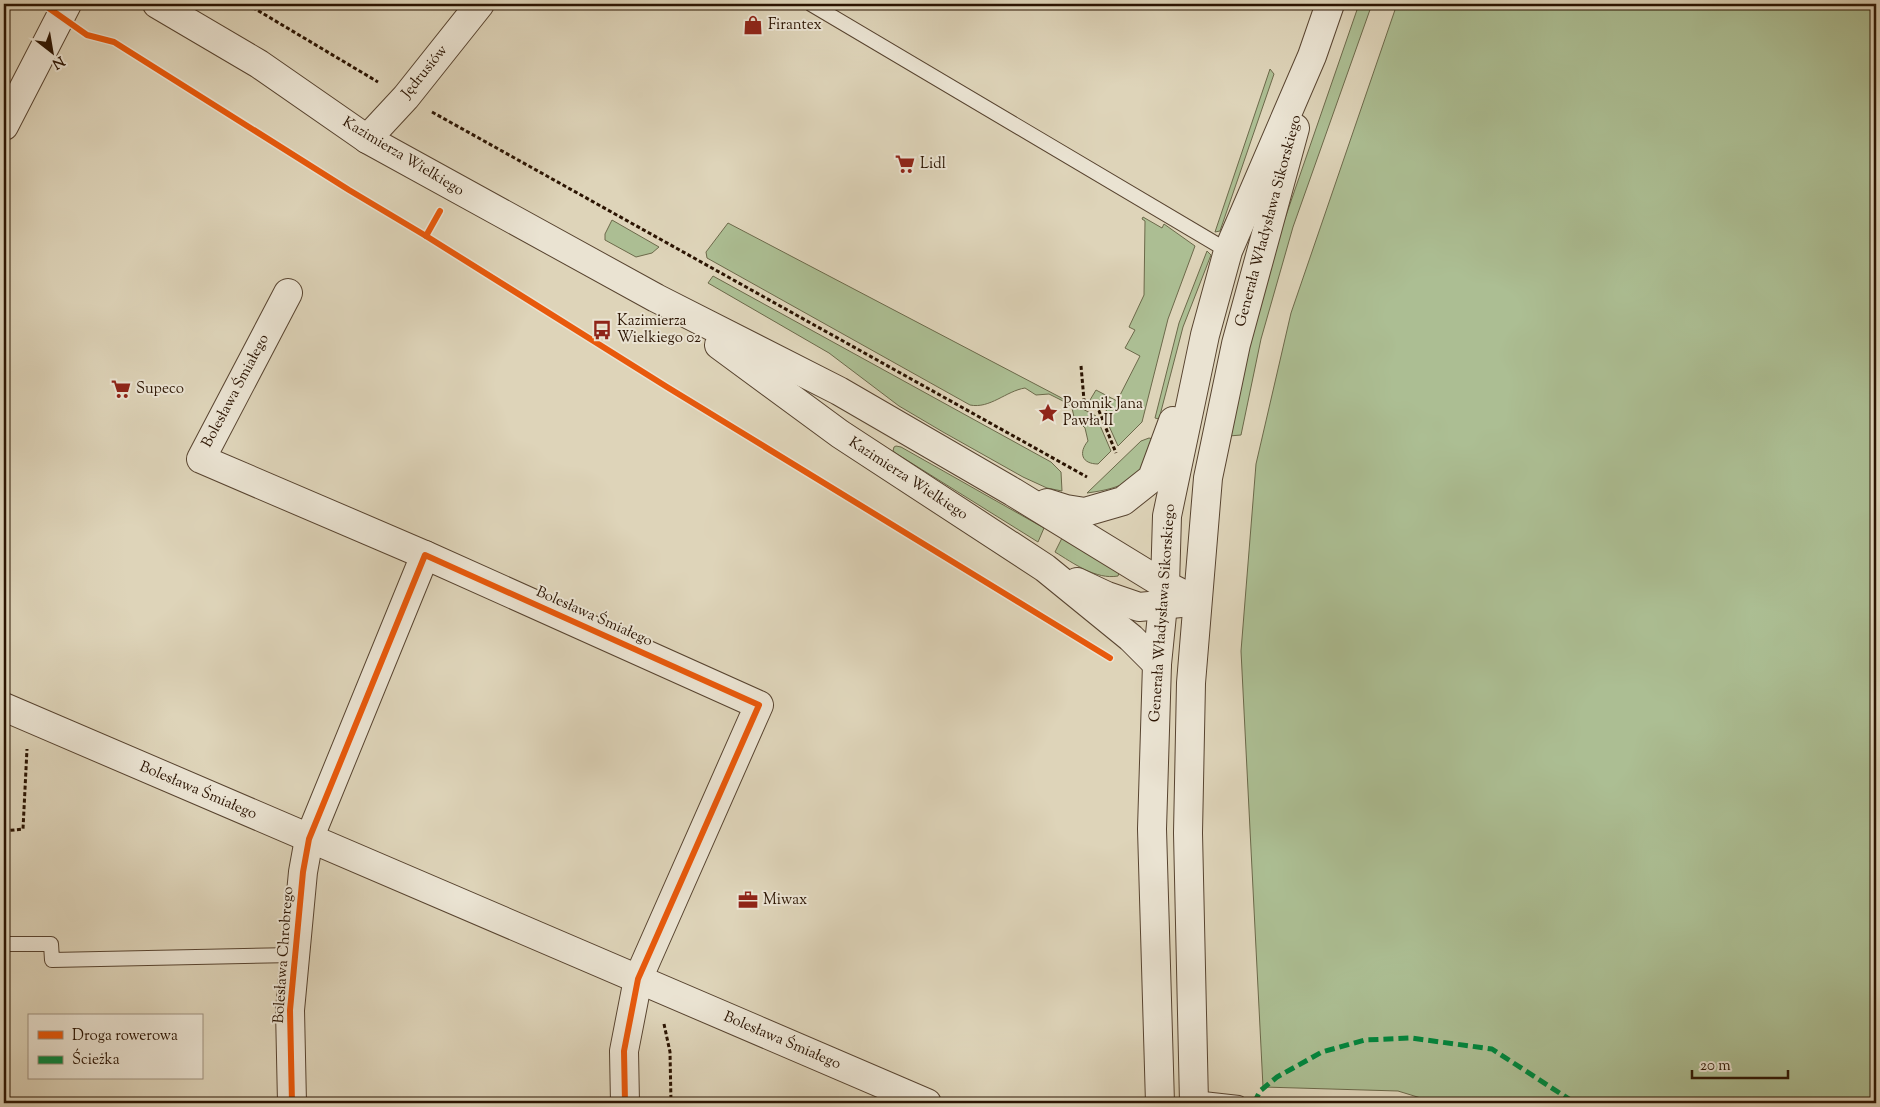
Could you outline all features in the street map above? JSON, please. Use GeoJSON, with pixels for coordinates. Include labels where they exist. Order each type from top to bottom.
{"type":"FeatureCollection","features":[{"type":"Feature","properties":{"kind":"street"},"geometry":{"type":"LineString","coordinates":[[4,126],[67,4]]}},
{"type":"Feature","properties":{"kind":"street","name":"Kazimierza Wielkiego"},"geometry":{"type":"LineString","coordinates":[[157,4],[260,64],[367,139],[656,298],[840,391],[1014,492],[1164,595]]}},
{"type":"Feature","properties":{"kind":"street","name":"Jędrusiów"},"geometry":{"type":"LineString","coordinates":[[367,139],[406,97],[480,4]]}},
{"type":"Feature","properties":{"kind":"street","name":"Generała Władysława Sikorskiego"},"geometry":{"type":"LineString","coordinates":[[1160,1103],[1152,829],[1158,664],[1164,595],[1167,516],[1205,335],[1228,251],[1312,56],[1330,4]]}},
{"type":"Feature","properties":{"kind":"street","name":"Generała Władysława Sikorskiego"},"geometry":{"type":"LineString","coordinates":[[1194,1101],[1188,833],[1191,683],[1208,478],[1236,344],[1290,153],[1312,56]]}},
{"type":"Feature","properties":{"kind":"street","name":"Bolesława Śmiałego"},"geometry":{"type":"LineString","coordinates":[[288,293],[201,459],[425,555],[759,705],[638,979]]}},
{"type":"Feature","properties":{"kind":"street","name":"Kazimierza Wielkiego"},"geometry":{"type":"LineString","coordinates":[[656,298],[840,434],[1046,568],[1130,638],[1158,664]]}},
{"type":"Feature","properties":{"kind":"street","name":"Kazimierza Wielkiego"},"geometry":{"type":"LineString","coordinates":[[1014,492],[1066,509],[1085,512],[1123,501],[1152,478],[1205,335]]}},
{"type":"Feature","properties":{"kind":"street"},"geometry":{"type":"LineString","coordinates":[[309,839],[425,555]]}},
{"type":"Feature","properties":{"kind":"street"},"geometry":{"type":"LineString","coordinates":[[1046,568],[1107,596],[1139,606],[1164,595],[1197,601]]}},
{"type":"Feature","properties":{"kind":"street","name":"Bolesława Śmiałego"},"geometry":{"type":"LineString","coordinates":[[4,707],[927,1103]]}},
{"type":"Feature","properties":{"kind":"street","name":"Bolesława Chrobrego"},"geometry":{"type":"LineString","coordinates":[[292,1103],[290,1010],[303,872],[309,839]]}},
{"type":"Feature","properties":{"kind":"street"},"geometry":{"type":"LineString","coordinates":[[625,1103],[624,1051],[638,979]]}},
{"type":"Feature","properties":{"kind":"lane"},"geometry":{"type":"LineString","coordinates":[[811,4],[1228,251]]}},
{"type":"Feature","properties":{"kind":"lane"},"geometry":{"type":"LineString","coordinates":[[4,944],[51,944],[52,960],[294,955]]}},
{"type":"Feature","properties":{"kind":"lane"},"geometry":{"type":"LineString","coordinates":[[1194,1101],[1239,1103]]}},
{"type":"Feature","properties":{"kind":"path"},"geometry":{"type":"LineString","coordinates":[[247,4],[386,86]]}},
{"type":"Feature","properties":{"kind":"path"},"geometry":{"type":"LineString","coordinates":[[430,111],[1087,477]]}},
{"type":"Feature","properties":{"kind":"path"},"geometry":{"type":"LineString","coordinates":[[1081,366],[1084,400],[1099,410],[1116,453]]}},
{"type":"Feature","properties":{"kind":"path"},"geometry":{"type":"LineString","coordinates":[[4,831],[23,830],[27,746]]}},
{"type":"Feature","properties":{"kind":"path"},"geometry":{"type":"LineString","coordinates":[[664,1024],[670,1052],[671,1103]]}},
{"type":"Feature","properties":{"kind":"green space"},"geometry":{"type":"Polygon","coordinates":[[[1359,4],[1372,4],[1293,227],[1261,339],[1241,435],[1229,436],[1237,390],[1281,230],[1359,4]]]}},
{"type":"Feature","properties":{"kind":"green space"},"geometry":{"type":"Polygon","coordinates":[[[1397,4],[1876,4],[1876,1103],[1437,1103],[1398,1091],[1263,1087],[1241,651],[1256,464],[1291,313],[1397,4]]]}},
{"type":"Feature","properties":{"kind":"green space"},"geometry":{"type":"Polygon","coordinates":[[[1270,69],[1274,74],[1220,231],[1215,232],[1270,69]]]}},
{"type":"Feature","properties":{"kind":"green space"},"geometry":{"type":"Polygon","coordinates":[[[1143,217],[1162,228],[1164,224],[1195,246],[1168,319],[1142,422],[1118,446],[1104,415],[1107,409],[1090,400],[1096,390],[1117,401],[1140,356],[1125,348],[1135,330],[1129,327],[1144,295],[1145,221],[1142,219],[1143,217]]]}},
{"type":"Feature","properties":{"kind":"green space"},"geometry":{"type":"Polygon","coordinates":[[[612,220],[659,247],[652,253],[636,257],[605,240],[605,234],[612,220]]]}},
{"type":"Feature","properties":{"kind":"green space"},"geometry":{"type":"Polygon","coordinates":[[[728,223],[1096,416],[1111,451],[1098,464],[1085,460],[1083,450],[1088,441],[1085,428],[1074,417],[1072,408],[1067,403],[1049,394],[1036,395],[1025,388],[1011,392],[991,402],[977,406],[970,405],[707,258],[706,252],[728,223]]]}},
{"type":"Feature","properties":{"kind":"green space"},"geometry":{"type":"Polygon","coordinates":[[[1207,251],[1211,255],[1183,327],[1159,419],[1155,418],[1179,323],[1207,251]]]}},
{"type":"Feature","properties":{"kind":"green space"},"geometry":{"type":"Polygon","coordinates":[[[713,276],[1051,462],[1061,472],[1062,491],[1047,488],[1023,477],[899,406],[829,353],[708,283],[713,276]]]}},
{"type":"Feature","properties":{"kind":"green space"},"geometry":{"type":"Polygon","coordinates":[[[1149,438],[1153,439],[1147,459],[1133,478],[1119,486],[1087,493],[1141,441],[1149,438]]]}},
{"type":"Feature","properties":{"kind":"green space"},"geometry":{"type":"Polygon","coordinates":[[[896,446],[901,447],[1044,528],[1038,542],[897,454],[893,451],[896,446]]]}},
{"type":"Feature","properties":{"kind":"green space"},"geometry":{"type":"Polygon","coordinates":[[[1062,538],[1116,570],[1119,573],[1118,576],[1110,577],[1093,573],[1055,552],[1062,538]]]}},
{"type":"Feature","properties":{"kind":"marked path"},"geometry":{"type":"LineString","coordinates":[[1254,1103],[1260,1091],[1277,1077],[1322,1052],[1365,1040],[1411,1038],[1492,1049],[1575,1103]]}},
{"type":"Feature","properties":{"kind":"cycle path"},"geometry":{"type":"LineString","coordinates":[[43,4],[87,35],[114,42],[349,190],[426,236],[440,211]]}},
{"type":"Feature","properties":{"kind":"cycle path"},"geometry":{"type":"LineString","coordinates":[[426,236],[667,387],[1110,658]]}},
{"type":"Feature","properties":{"kind":"cycle path"},"geometry":{"type":"LineString","coordinates":[[292,1103],[290,1010],[303,872],[309,839],[425,555],[759,705],[638,979],[624,1051],[625,1103]]}},
{"type":"Feature","properties":{"kind":"place","name":"Firantex"},"geometry":{"type":"Point","coordinates":[753,25]}},
{"type":"Feature","properties":{"kind":"place","name":"Lidl"},"geometry":{"type":"Point","coordinates":[905,164]}},
{"type":"Feature","properties":{"kind":"place","name":"Kazimierza Wielkiego 02"},"geometry":{"type":"Point","coordinates":[602,330]}},
{"type":"Feature","properties":{"kind":"place","name":"Supeco"},"geometry":{"type":"Point","coordinates":[121,389]}},
{"type":"Feature","properties":{"kind":"place","name":"Pomnik Jana Pawła II"},"geometry":{"type":"Point","coordinates":[1048,413]}},
{"type":"Feature","properties":{"kind":"place","name":"Miwax"},"geometry":{"type":"Point","coordinates":[748,900]}}]}
